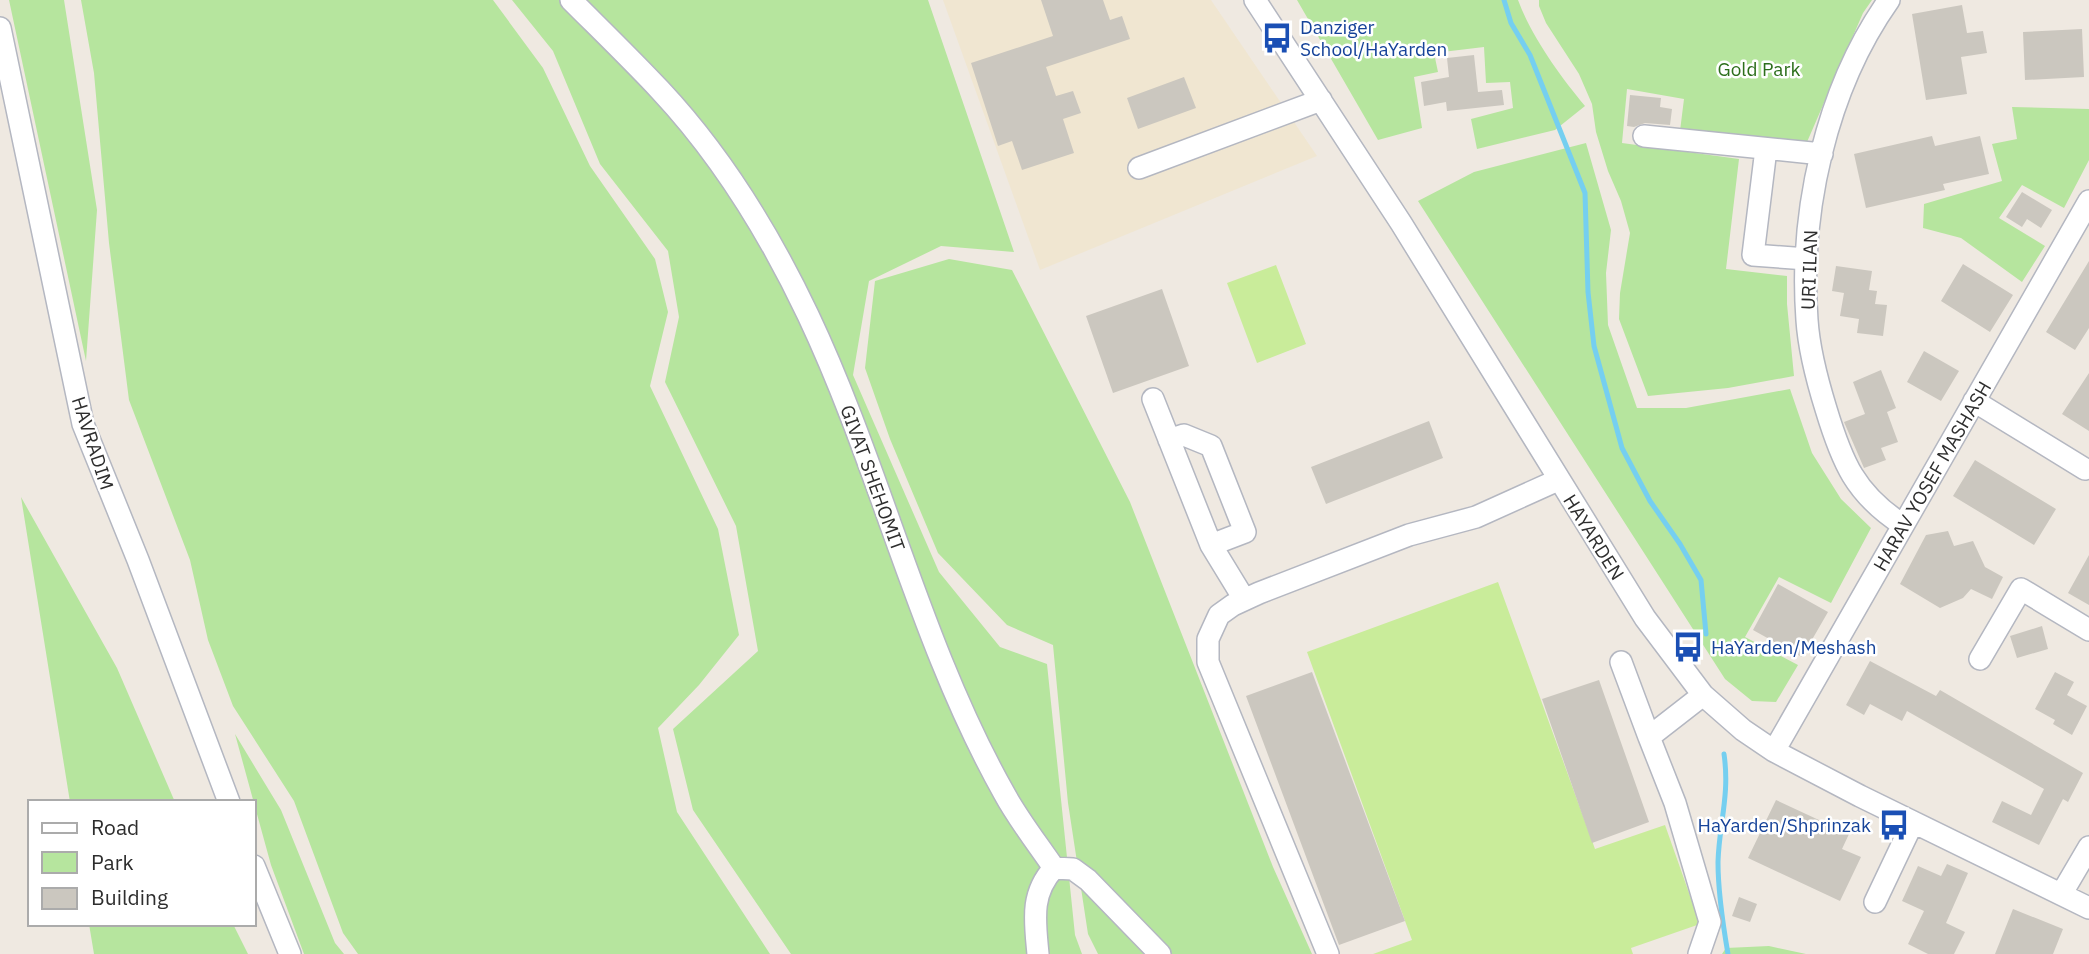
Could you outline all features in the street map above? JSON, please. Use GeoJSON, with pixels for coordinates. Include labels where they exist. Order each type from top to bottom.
{"type":"FeatureCollection","features":[{"type":"Feature","properties":{"kind":"street","name":"GIVAT SHEHOMIT"},"geometry":{"type":"LineString","coordinates":[[571,0],[662,91],[727,176],[782,264],[821,345],[853,422],[963,711],[1004,795],[1054,868]]}},
{"type":"Feature","properties":{"kind":"street","name":"HAYARDEN"},"geometry":{"type":"LineString","coordinates":[[1255,0],[1408,234],[1645,618],[1703,695],[1774,751],[2089,908]]}},
{"type":"Feature","properties":{"kind":"street","name":"URI ILAN"},"geometry":{"type":"LineString","coordinates":[[1889,0],[1871,26],[1845,81],[1822,154],[1812,198],[1807,259],[1807,320],[1813,366],[1830,422],[1848,467],[1861,491],[1880,510],[1903,525]]}},
{"type":"Feature","properties":{"kind":"street","name":"HAVRADIM"},"geometry":{"type":"LineString","coordinates":[[0,27],[83,424],[138,560],[228,800]]}},
{"type":"Feature","properties":{"kind":"street"},"geometry":{"type":"LineString","coordinates":[[1139,168],[1321,100]]}},
{"type":"Feature","properties":{"kind":"street"},"geometry":{"type":"LineString","coordinates":[[1644,136],[1822,154]]}},
{"type":"Feature","properties":{"kind":"street"},"geometry":{"type":"LineString","coordinates":[[1766,149],[1753,255],[1807,259]]}},
{"type":"Feature","properties":{"kind":"street","name":"HARAV YOSEF MASHASH"},"geometry":{"type":"LineString","coordinates":[[1774,751],[2089,201]]}},
{"type":"Feature","properties":{"kind":"street"},"geometry":{"type":"LineString","coordinates":[[1153,399],[1211,545],[1244,600]]}},
{"type":"Feature","properties":{"kind":"street"},"geometry":{"type":"LineString","coordinates":[[1974,401],[2085,469]]}},
{"type":"Feature","properties":{"kind":"street"},"geometry":{"type":"LineString","coordinates":[[1169,440],[1184,435],[1211,446],[1245,532],[1211,545]]}},
{"type":"Feature","properties":{"kind":"street"},"geometry":{"type":"LineString","coordinates":[[1328,954],[1209,662],[1208,639],[1219,615],[1244,600],[1409,535],[1476,517],[1558,480]]}},
{"type":"Feature","properties":{"kind":"street"},"geometry":{"type":"LineString","coordinates":[[1980,659],[2021,589],[2089,630]]}},
{"type":"Feature","properties":{"kind":"street"},"geometry":{"type":"LineString","coordinates":[[1621,662],[1675,803],[1710,922],[1699,954]]}},
{"type":"Feature","properties":{"kind":"street"},"geometry":{"type":"LineString","coordinates":[[1649,737],[1703,695]]}},
{"type":"Feature","properties":{"kind":"street"},"geometry":{"type":"LineString","coordinates":[[1875,902],[1913,822]]}},
{"type":"Feature","properties":{"kind":"street"},"geometry":{"type":"LineString","coordinates":[[2062,893],[2089,847]]}},
{"type":"Feature","properties":{"kind":"street"},"geometry":{"type":"LineString","coordinates":[[1038,954],[1035,921],[1038,889],[1054,868],[1073,869],[1088,880],[1160,954]]}},
{"type":"Feature","properties":{"kind":"street"},"geometry":{"type":"LineString","coordinates":[[256,871],[290,954]]}},
{"type":"Feature","properties":{"kind":"shaded area"},"geometry":{"type":"Polygon","coordinates":[[[943,0],[1211,0],[1317,156],[1040,270],[943,0]]]}},
{"type":"Feature","properties":{"kind":"green space"},"geometry":{"type":"Polygon","coordinates":[[[9,0],[64,0],[97,210],[86,361],[9,0]]]}},
{"type":"Feature","properties":{"kind":"green space"},"geometry":{"type":"Polygon","coordinates":[[[81,0],[493,0],[543,68],[590,166],[655,259],[668,312],[650,386],[718,529],[739,635],[699,685],[658,728],[677,812],[770,954],[358,954],[343,933],[294,801],[233,706],[208,640],[190,560],[129,400],[109,243],[94,73],[81,0]]]}},
{"type":"Feature","properties":{"kind":"green space"},"geometry":{"type":"Polygon","coordinates":[[[512,0],[928,0],[1014,252],[941,246],[869,281],[853,375],[939,572],[1000,647],[1047,664],[1075,935],[1082,954],[791,954],[693,810],[673,729],[758,651],[736,526],[665,382],[679,317],[668,251],[600,164],[553,51],[512,0]]]}},
{"type":"Feature","properties":{"kind":"green space"},"geometry":{"type":"Polygon","coordinates":[[[1297,0],[1518,0],[1530,28],[1547,55],[1585,106],[1555,130],[1477,149],[1471,119],[1513,108],[1510,82],[1486,83],[1484,47],[1434,53],[1438,72],[1414,77],[1422,128],[1378,140],[1297,0]]]}},
{"type":"Feature","properties":{"kind":"green space","name":"Gold Park"},"geometry":{"type":"Polygon","coordinates":[[[1539,0],[1872,0],[1863,13],[1807,142],[1680,131],[1684,99],[1627,89],[1622,143],[1739,159],[1726,269],[1787,276],[1794,376],[1728,388],[1648,396],[1619,319],[1620,293],[1630,233],[1596,132],[1592,104],[1579,74],[1546,23],[1539,0]]]}},
{"type":"Feature","properties":{"kind":"green space"},"geometry":{"type":"Polygon","coordinates":[[[2012,107],[2089,109],[2089,160],[2064,208],[2022,185],[1999,218],[2045,246],[2022,282],[1961,238],[1923,228],[1924,204],[2002,181],[1992,144],[2017,139],[2012,107]]]}},
{"type":"Feature","properties":{"kind":"green space"},"geometry":{"type":"Polygon","coordinates":[[[1586,143],[1611,230],[1606,273],[1608,325],[1637,408],[1686,408],[1790,389],[1812,453],[1841,499],[1871,528],[1831,603],[1779,577],[1745,637],[1798,665],[1776,702],[1752,701],[1725,679],[1418,201],[1474,172],[1586,143]]]}},
{"type":"Feature","properties":{"kind":"green space"},"geometry":{"type":"Polygon","coordinates":[[[949,259],[1012,270],[1130,502],[1273,867],[1312,954],[1098,954],[1088,934],[1068,803],[1053,645],[1007,625],[938,553],[890,439],[865,368],[875,281],[949,259]]]}},
{"type":"Feature","properties":{"kind":"green space"},"geometry":{"type":"Polygon","coordinates":[[[1276,265],[1306,344],[1257,363],[1227,283],[1276,265]]]}},
{"type":"Feature","properties":{"kind":"green space"},"geometry":{"type":"Polygon","coordinates":[[[21,497],[117,668],[174,800],[70,800],[21,497]]]}},
{"type":"Feature","properties":{"kind":"green space"},"geometry":{"type":"Polygon","coordinates":[[[1498,582],[1595,849],[1665,825],[1700,924],[1631,948],[1633,954],[1373,954],[1412,940],[1307,652],[1498,582]]]}},
{"type":"Feature","properties":{"kind":"green space"},"geometry":{"type":"Polygon","coordinates":[[[235,734],[281,810],[335,943],[344,954],[304,954],[271,865],[256,810],[256,800],[253,800],[235,734]]]}},
{"type":"Feature","properties":{"kind":"green space"},"geometry":{"type":"Polygon","coordinates":[[[89,926],[234,926],[248,954],[94,954],[89,926]]]}},
{"type":"Feature","properties":{"kind":"green space"},"geometry":{"type":"Polygon","coordinates":[[[1769,946],[1806,954],[1722,954],[1726,948],[1769,946]]]}},
{"type":"Feature","properties":{"kind":"building"},"geometry":{"type":"Polygon","coordinates":[[[1041,0],[1103,0],[1110,20],[1122,16],[1130,39],[1046,67],[1056,96],[1073,91],[1081,113],[1063,119],[1074,153],[1022,170],[1012,141],[998,146],[971,63],[1053,36],[1041,0]]]}},
{"type":"Feature","properties":{"kind":"building"},"geometry":{"type":"Polygon","coordinates":[[[1962,5],[1967,33],[1983,31],[1987,53],[1961,57],[1967,94],[1926,100],[1912,14],[1962,5]]]}},
{"type":"Feature","properties":{"kind":"building"},"geometry":{"type":"Polygon","coordinates":[[[2082,29],[2084,77],[2025,80],[2023,32],[2082,29]]]}},
{"type":"Feature","properties":{"kind":"building"},"geometry":{"type":"Polygon","coordinates":[[[1474,55],[1478,92],[1502,90],[1504,105],[1447,111],[1446,102],[1424,106],[1421,82],[1449,77],[1447,58],[1474,55]]]}},
{"type":"Feature","properties":{"kind":"building"},"geometry":{"type":"Polygon","coordinates":[[[1184,77],[1196,108],[1138,129],[1127,98],[1184,77]]]}},
{"type":"Feature","properties":{"kind":"building"},"geometry":{"type":"Polygon","coordinates":[[[1630,95],[1661,98],[1660,107],[1672,109],[1670,125],[1645,123],[1634,127],[1627,126],[1630,95]]]}},
{"type":"Feature","properties":{"kind":"building"},"geometry":{"type":"Polygon","coordinates":[[[1932,136],[1935,146],[1980,136],[1989,174],[1943,184],[1945,190],[1866,208],[1854,154],[1932,136]]]}},
{"type":"Feature","properties":{"kind":"building"},"geometry":{"type":"Polygon","coordinates":[[[2022,192],[2052,210],[2041,228],[2027,219],[2022,227],[2006,217],[2022,192]]]}},
{"type":"Feature","properties":{"kind":"building"},"geometry":{"type":"Polygon","coordinates":[[[2089,261],[2089,328],[2075,350],[2046,332],[2089,261]]]}},
{"type":"Feature","properties":{"kind":"building"},"geometry":{"type":"Polygon","coordinates":[[[1963,264],[2013,295],[1990,332],[1941,301],[1963,264]]]}},
{"type":"Feature","properties":{"kind":"building"},"geometry":{"type":"Polygon","coordinates":[[[1836,266],[1872,271],[1869,290],[1877,291],[1875,304],[1887,305],[1883,336],[1857,333],[1859,319],[1840,316],[1844,293],[1832,291],[1836,266]]]}},
{"type":"Feature","properties":{"kind":"building"},"geometry":{"type":"Polygon","coordinates":[[[1162,289],[1189,366],[1113,393],[1086,316],[1162,289]]]}},
{"type":"Feature","properties":{"kind":"building"},"geometry":{"type":"Polygon","coordinates":[[[1924,351],[1959,371],[1941,401],[1907,382],[1924,351]]]}},
{"type":"Feature","properties":{"kind":"building"},"geometry":{"type":"Polygon","coordinates":[[[1881,370],[1896,408],[1887,412],[1898,442],[1881,448],[1886,460],[1864,468],[1844,422],[1865,414],[1853,382],[1881,370]]]}},
{"type":"Feature","properties":{"kind":"building"},"geometry":{"type":"Polygon","coordinates":[[[2089,373],[2089,431],[2062,414],[2089,373]]]}},
{"type":"Feature","properties":{"kind":"building"},"geometry":{"type":"Polygon","coordinates":[[[1429,421],[1443,458],[1326,504],[1311,467],[1429,421]]]}},
{"type":"Feature","properties":{"kind":"building"},"geometry":{"type":"Polygon","coordinates":[[[1975,460],[2056,509],[2034,545],[1953,496],[1975,460]]]}},
{"type":"Feature","properties":{"kind":"building"},"geometry":{"type":"Polygon","coordinates":[[[1948,531],[1954,546],[1973,541],[1985,567],[2003,577],[1992,599],[1971,589],[1963,598],[1940,608],[1900,584],[1926,535],[1948,531]]]}},
{"type":"Feature","properties":{"kind":"building"},"geometry":{"type":"Polygon","coordinates":[[[2089,555],[2089,605],[2068,593],[2089,555]]]}},
{"type":"Feature","properties":{"kind":"building"},"geometry":{"type":"Polygon","coordinates":[[[1778,584],[1828,612],[1802,657],[1753,630],[1778,584]]]}},
{"type":"Feature","properties":{"kind":"building"},"geometry":{"type":"Polygon","coordinates":[[[2042,626],[2048,649],[2017,658],[2010,636],[2042,626]]]}},
{"type":"Feature","properties":{"kind":"building"},"geometry":{"type":"Polygon","coordinates":[[[1870,661],[1936,696],[1940,690],[2083,773],[2068,802],[2063,799],[2039,845],[1992,822],[2002,801],[2031,815],[2044,789],[1907,711],[1902,721],[1870,704],[1864,715],[1846,705],[1870,661]]]}},
{"type":"Feature","properties":{"kind":"building"},"geometry":{"type":"Polygon","coordinates":[[[1312,672],[1405,921],[1339,945],[1246,696],[1312,672]]]}},
{"type":"Feature","properties":{"kind":"building"},"geometry":{"type":"Polygon","coordinates":[[[2055,672],[2074,682],[2067,695],[2087,706],[2072,735],[2053,724],[2055,720],[2035,709],[2055,672]]]}},
{"type":"Feature","properties":{"kind":"building"},"geometry":{"type":"Polygon","coordinates":[[[1599,680],[1649,822],[1592,843],[1542,699],[1599,680]]]}},
{"type":"Feature","properties":{"kind":"building"},"geometry":{"type":"Polygon","coordinates":[[[1776,800],[1849,834],[1842,849],[1861,857],[1840,901],[1748,858],[1776,800]]]}},
{"type":"Feature","properties":{"kind":"building"},"geometry":{"type":"Polygon","coordinates":[[[1947,864],[1968,873],[1946,923],[1965,932],[1954,954],[1928,954],[1908,944],[1924,911],[1902,901],[1918,866],[1941,876],[1947,864]]]}},
{"type":"Feature","properties":{"kind":"building"},"geometry":{"type":"Polygon","coordinates":[[[1739,897],[1757,904],[1750,922],[1732,916],[1739,897]]]}},
{"type":"Feature","properties":{"kind":"building"},"geometry":{"type":"Polygon","coordinates":[[[2013,909],[2063,929],[2053,954],[1995,954],[2013,909]]]}},
{"type":"Feature","properties":{"kind":"waterway"},"geometry":{"type":"LineString","coordinates":[[1504,0],[1511,23],[1530,55],[1585,193],[1588,292],[1594,346],[1622,448],[1650,501],[1701,580],[1706,634]]}},
{"type":"Feature","properties":{"kind":"waterway"},"geometry":{"type":"LineString","coordinates":[[1724,754],[1726,783],[1718,873],[1728,954]]}},
{"type":"Feature","properties":{"kind":"place","name":"Danziger School/HaYarden"},"geometry":{"type":"Point","coordinates":[1277,38]}},
{"type":"Feature","properties":{"kind":"place","name":"HaYarden/Meshash"},"geometry":{"type":"Point","coordinates":[1688,647]}},
{"type":"Feature","properties":{"kind":"place","name":"HaYarden/Shprinzak"},"geometry":{"type":"Point","coordinates":[1894,825]}}]}
